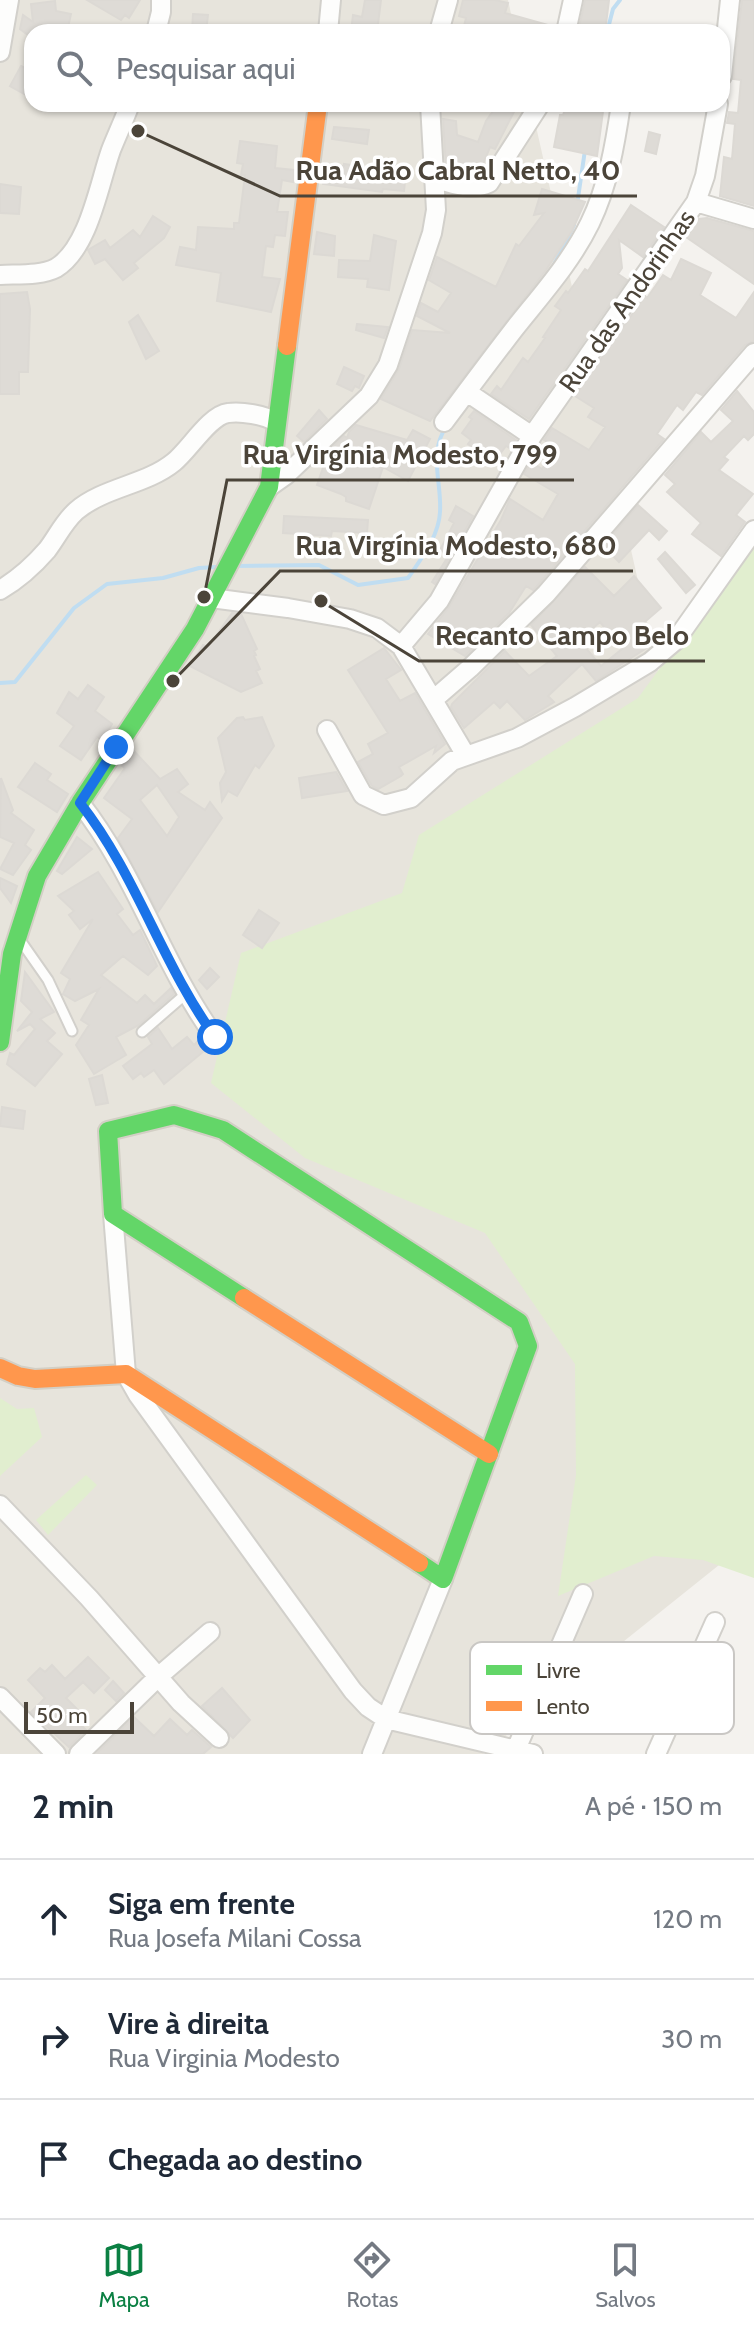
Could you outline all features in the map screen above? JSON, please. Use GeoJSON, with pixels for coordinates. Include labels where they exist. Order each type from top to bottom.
{"type":"FeatureCollection","features":[{"type":"Feature","properties":{"kind":"street"},"geometry":{"type":"LineString","coordinates":[[0,52],[9,0]]}},
{"type":"Feature","properties":{"kind":"street"},"geometry":{"type":"LineString","coordinates":[[158,24],[161,0]]}},
{"type":"Feature","properties":{"kind":"street"},"geometry":{"type":"LineString","coordinates":[[329,24],[331,0]]}},
{"type":"Feature","properties":{"kind":"street"},"geometry":{"type":"LineString","coordinates":[[441,24],[448,0]]}},
{"type":"Feature","properties":{"kind":"street"},"geometry":{"type":"LineString","coordinates":[[568,24],[573,0]]}},
{"type":"Feature","properties":{"kind":"street"},"geometry":{"type":"LineString","coordinates":[[727,24],[730,0]]}},
{"type":"Feature","properties":{"kind":"street"},"geometry":{"type":"LineString","coordinates":[[0,275],[45,272],[68,257],[97,200],[112,147],[127,112]]}},
{"type":"Feature","properties":{"kind":"street"},"geometry":{"type":"LineString","coordinates":[[0,1042],[3,993],[17,936],[37,876],[80,803],[186,645],[269,487],[317,112]]}},
{"type":"Feature","properties":{"kind":"street"},"geometry":{"type":"LineString","coordinates":[[269,487],[309,453],[380,382],[388,365],[432,233],[436,210],[431,112]]}},
{"type":"Feature","properties":{"kind":"street"},"geometry":{"type":"LineString","coordinates":[[435,179],[470,187],[489,183],[535,112]]}},
{"type":"Feature","properties":{"kind":"street"},"geometry":{"type":"LineString","coordinates":[[444,422],[563,268],[590,223],[609,171],[620,112]]}},
{"type":"Feature","properties":{"kind":"street","name":"Rua das Andorinhas"},"geometry":{"type":"LineString","coordinates":[[401,646],[439,601],[532,436],[696,202],[705,176],[717,112]]}},
{"type":"Feature","properties":{"kind":"street"},"geometry":{"type":"LineString","coordinates":[[696,202],[754,219]]}},
{"type":"Feature","properties":{"kind":"street"},"geometry":{"type":"LineString","coordinates":[[433,700],[536,605],[754,353]]}},
{"type":"Feature","properties":{"kind":"street"},"geometry":{"type":"LineString","coordinates":[[467,392],[532,436]]}},
{"type":"Feature","properties":{"kind":"street"},"geometry":{"type":"LineString","coordinates":[[0,590],[42,555],[77,511],[100,496],[164,469],[220,416],[230,412],[259,414],[275,422]]}},
{"type":"Feature","properties":{"kind":"street"},"geometry":{"type":"LineString","coordinates":[[327,730],[363,795],[378,804],[411,798],[444,767],[465,754],[496,747],[517,738],[650,662],[676,640],[754,530]]}},
{"type":"Feature","properties":{"kind":"street"},"geometry":{"type":"LineString","coordinates":[[211,598],[265,604],[358,621],[377,628],[401,646],[465,754]]}},
{"type":"Feature","properties":{"kind":"street"},"geometry":{"type":"LineString","coordinates":[[80,803],[114,852],[215,1037]]}},
{"type":"Feature","properties":{"kind":"street"},"geometry":{"type":"LineString","coordinates":[[372,1754],[386,1719],[443,1579],[528,1346],[519,1322],[223,1130],[174,1115],[108,1131],[126,1374],[147,1408],[353,1691],[368,1707],[386,1719],[521,1753],[528,1734]]}},
{"type":"Feature","properties":{"kind":"street"},"geometry":{"type":"LineString","coordinates":[[113,1214],[489,1454]]}},
{"type":"Feature","properties":{"kind":"street"},"geometry":{"type":"LineString","coordinates":[[0,1368],[35,1379],[126,1374],[443,1579]]}},
{"type":"Feature","properties":{"kind":"street"},"geometry":{"type":"LineString","coordinates":[[0,1505],[181,1703],[219,1738]]}},
{"type":"Feature","properties":{"kind":"street"},"geometry":{"type":"LineString","coordinates":[[564,1642],[583,1594]]}},
{"type":"Feature","properties":{"kind":"street"},"geometry":{"type":"LineString","coordinates":[[706,1642],[715,1622]]}},
{"type":"Feature","properties":{"kind":"street"},"geometry":{"type":"LineString","coordinates":[[79,1754],[159,1676],[210,1632]]}},
{"type":"Feature","properties":{"kind":"street"},"geometry":{"type":"LineString","coordinates":[[0,1697],[56,1754]]}},
{"type":"Feature","properties":{"kind":"street"},"geometry":{"type":"LineString","coordinates":[[656,1754],[665,1734]]}},
{"type":"Feature","properties":{"kind":"lane"},"geometry":{"type":"LineString","coordinates":[[17,936],[48,980],[72,1031]]}},
{"type":"Feature","properties":{"kind":"lane"},"geometry":{"type":"LineString","coordinates":[[142,1032],[188,992]]}},
{"type":"Feature","properties":{"kind":"shaded area"},"geometry":{"type":"Polygon","coordinates":[[[0,0],[508,0],[513,24],[24,24],[24,112],[533,112],[754,1098],[754,1537],[623,1642],[470,1642],[470,1734],[508,1734],[483,1754],[0,1754],[0,0]]]}},
{"type":"Feature","properties":{"kind":"green space"},"geometry":{"type":"Polygon","coordinates":[[[754,540],[754,1578],[703,1560],[654,1556],[558,1596],[576,1475],[575,1364],[485,1233],[305,1158],[211,1083],[241,953],[402,893],[419,835],[638,698],[754,540]]]}},
{"type":"Feature","properties":{"kind":"green space"},"geometry":{"type":"Polygon","coordinates":[[[0,1398],[17,1409],[34,1408],[42,1437],[0,1476],[0,1398]]]}},
{"type":"Feature","properties":{"kind":"green space"},"geometry":{"type":"Polygon","coordinates":[[[86,1475],[97,1485],[48,1535],[36,1520],[86,1475]]]}},
{"type":"Feature","properties":{"kind":"building"},"geometry":{"type":"Polygon","coordinates":[[[87,0],[140,0],[129,18],[125,15],[121,20],[87,0]]]}},
{"type":"Feature","properties":{"kind":"building"},"geometry":{"type":"Polygon","coordinates":[[[365,0],[381,0],[378,24],[352,24],[353,15],[362,17],[365,0]]]}},
{"type":"Feature","properties":{"kind":"building"},"geometry":{"type":"Polygon","coordinates":[[[463,0],[495,0],[508,3],[505,13],[544,24],[464,24],[466,18],[459,16],[463,0]]]}},
{"type":"Feature","properties":{"kind":"building"},"geometry":{"type":"Polygon","coordinates":[[[585,0],[609,0],[606,24],[580,24],[585,0]]]}},
{"type":"Feature","properties":{"kind":"building"},"geometry":{"type":"Polygon","coordinates":[[[742,0],[754,0],[754,206],[720,196],[724,157],[732,159],[735,124],[727,123],[729,112],[738,113],[741,80],[733,79],[742,0]]]}},
{"type":"Feature","properties":{"kind":"building"},"geometry":{"type":"Polygon","coordinates":[[[55,1],[56,11],[71,14],[69,24],[24,24],[24,32],[20,29],[23,15],[33,22],[31,4],[55,1]]]}},
{"type":"Feature","properties":{"kind":"building"},"geometry":{"type":"Polygon","coordinates":[[[193,14],[208,15],[207,24],[192,24],[193,14]]]}},
{"type":"Feature","properties":{"kind":"building"},"geometry":{"type":"Polygon","coordinates":[[[21,66],[24,68],[24,94],[10,86],[21,66]]]}},
{"type":"Feature","properties":{"kind":"building"},"geometry":{"type":"Polygon","coordinates":[[[492,112],[514,112],[495,149],[490,147],[479,174],[446,169],[443,119],[456,121],[457,135],[478,142],[492,112]]]}},
{"type":"Feature","properties":{"kind":"building"},"geometry":{"type":"Polygon","coordinates":[[[564,112],[603,112],[597,156],[554,147],[560,115],[564,112]]]}},
{"type":"Feature","properties":{"kind":"building"},"geometry":{"type":"Polygon","coordinates":[[[334,127],[369,130],[367,144],[332,139],[334,127]]]}},
{"type":"Feature","properties":{"kind":"building"},"geometry":{"type":"Polygon","coordinates":[[[649,132],[660,135],[656,154],[645,151],[649,132]]]}},
{"type":"Feature","properties":{"kind":"building"},"geometry":{"type":"Polygon","coordinates":[[[240,141],[277,146],[275,168],[294,170],[293,182],[282,180],[277,212],[288,212],[285,236],[275,235],[273,247],[266,246],[262,277],[280,279],[271,312],[217,301],[221,273],[176,265],[180,247],[196,250],[198,227],[234,229],[234,223],[239,223],[245,175],[241,175],[243,164],[237,163],[240,141]]]}},
{"type":"Feature","properties":{"kind":"building"},"geometry":{"type":"Polygon","coordinates":[[[325,164],[406,173],[404,191],[383,189],[382,192],[323,184],[325,164]]]}},
{"type":"Feature","properties":{"kind":"building"},"geometry":{"type":"Polygon","coordinates":[[[0,184],[21,187],[19,214],[0,213],[0,184]]]}},
{"type":"Feature","properties":{"kind":"building"},"geometry":{"type":"Polygon","coordinates":[[[542,189],[585,202],[572,231],[546,270],[430,421],[381,399],[399,369],[412,330],[450,333],[417,316],[421,303],[438,312],[451,293],[429,280],[437,257],[496,287],[516,244],[519,246],[544,213],[534,215],[542,189]]]}},
{"type":"Feature","properties":{"kind":"building"},"geometry":{"type":"Polygon","coordinates":[[[631,205],[664,227],[643,257],[619,240],[622,268],[618,274],[627,280],[529,419],[491,394],[497,386],[501,390],[523,358],[528,362],[561,310],[555,306],[585,269],[588,271],[631,205]]]}},
{"type":"Feature","properties":{"kind":"building"},"geometry":{"type":"Polygon","coordinates":[[[153,216],[170,227],[164,238],[134,263],[138,268],[123,280],[105,259],[95,264],[88,250],[105,240],[110,248],[133,230],[140,237],[153,216]]]}},
{"type":"Feature","properties":{"kind":"building"},"geometry":{"type":"Polygon","coordinates":[[[707,218],[754,231],[754,284],[686,237],[699,219],[707,218]]]}},
{"type":"Feature","properties":{"kind":"building"},"geometry":{"type":"Polygon","coordinates":[[[317,232],[335,236],[334,256],[314,254],[317,232]]]}},
{"type":"Feature","properties":{"kind":"building"},"geometry":{"type":"Polygon","coordinates":[[[374,235],[396,241],[389,290],[367,287],[368,279],[338,277],[339,260],[370,261],[374,235]]]}},
{"type":"Feature","properties":{"kind":"building"},"geometry":{"type":"Polygon","coordinates":[[[681,259],[711,273],[700,295],[736,318],[754,292],[754,341],[745,345],[702,395],[696,392],[683,410],[677,405],[657,434],[664,439],[537,586],[533,590],[526,586],[509,613],[465,656],[428,634],[449,607],[501,520],[510,499],[543,520],[558,494],[524,474],[531,462],[542,469],[557,447],[544,440],[552,428],[589,450],[605,427],[588,417],[594,408],[575,396],[645,296],[647,298],[663,275],[671,280],[681,259]]]}},
{"type":"Feature","properties":{"kind":"building"},"geometry":{"type":"Polygon","coordinates":[[[27,292],[30,309],[28,372],[19,372],[19,394],[0,394],[0,294],[27,292]]]}},
{"type":"Feature","properties":{"kind":"building"},"geometry":{"type":"Polygon","coordinates":[[[138,315],[159,351],[146,359],[129,322],[138,315]]]}},
{"type":"Feature","properties":{"kind":"building"},"geometry":{"type":"Polygon","coordinates":[[[357,324],[388,327],[384,338],[356,330],[357,324]]]}},
{"type":"Feature","properties":{"kind":"building"},"geometry":{"type":"Polygon","coordinates":[[[344,367],[364,376],[359,388],[355,386],[352,391],[337,384],[344,367]]]}},
{"type":"Feature","properties":{"kind":"building"},"geometry":{"type":"Polygon","coordinates":[[[737,391],[754,412],[754,434],[748,440],[744,436],[724,457],[728,460],[719,470],[753,494],[736,515],[745,522],[721,556],[692,534],[701,523],[667,492],[675,484],[665,475],[701,432],[711,442],[733,421],[721,410],[737,391]]]}},
{"type":"Feature","properties":{"kind":"building"},"geometry":{"type":"Polygon","coordinates":[[[319,410],[327,419],[304,442],[297,436],[319,410]]]}},
{"type":"Feature","properties":{"kind":"building"},"geometry":{"type":"Polygon","coordinates":[[[474,411],[516,440],[511,449],[506,446],[494,462],[468,444],[471,440],[462,433],[474,411]]]}},
{"type":"Feature","properties":{"kind":"building"},"geometry":{"type":"Polygon","coordinates":[[[356,425],[407,440],[413,430],[430,439],[408,481],[383,467],[369,509],[317,485],[325,462],[320,459],[344,436],[347,438],[356,425]]]}},
{"type":"Feature","properties":{"kind":"building"},"geometry":{"type":"Polygon","coordinates":[[[638,505],[667,531],[659,540],[649,530],[619,562],[603,546],[638,505]]]}},
{"type":"Feature","properties":{"kind":"building"},"geometry":{"type":"Polygon","coordinates":[[[456,506],[473,516],[435,584],[432,582],[449,555],[440,550],[454,523],[449,520],[456,506]]]}},
{"type":"Feature","properties":{"kind":"building"},"geometry":{"type":"Polygon","coordinates":[[[284,516],[368,520],[367,533],[332,531],[331,536],[283,533],[284,516]]]}},
{"type":"Feature","properties":{"kind":"building"},"geometry":{"type":"Polygon","coordinates":[[[665,552],[695,585],[686,593],[658,559],[665,552]]]}},
{"type":"Feature","properties":{"kind":"building"},"geometry":{"type":"Polygon","coordinates":[[[585,567],[614,596],[634,576],[661,608],[640,626],[654,643],[596,681],[582,664],[548,696],[554,702],[525,720],[507,701],[500,708],[494,702],[464,728],[452,704],[505,651],[529,676],[557,656],[531,625],[585,567]],[[600,622],[579,640],[601,666],[622,649],[600,622]]]}},
{"type":"Feature","properties":{"kind":"building"},"geometry":{"type":"Polygon","coordinates":[[[232,613],[241,614],[257,649],[254,656],[260,669],[256,671],[262,683],[241,692],[190,666],[203,645],[208,647],[232,613]]]}},
{"type":"Feature","properties":{"kind":"building"},"geometry":{"type":"Polygon","coordinates":[[[384,648],[401,670],[386,679],[400,701],[415,693],[445,744],[434,753],[436,746],[399,767],[403,774],[378,789],[372,786],[358,762],[373,754],[368,744],[388,733],[348,670],[384,648]]]}},
{"type":"Feature","properties":{"kind":"building"},"geometry":{"type":"Polygon","coordinates":[[[88,685],[104,697],[95,711],[112,724],[102,740],[97,737],[81,760],[60,746],[74,726],[57,713],[69,692],[78,699],[88,685]]]}},
{"type":"Feature","properties":{"kind":"building"},"geometry":{"type":"Polygon","coordinates":[[[243,717],[245,720],[262,717],[274,746],[259,768],[255,765],[237,796],[228,791],[222,801],[220,783],[226,772],[218,738],[237,718],[243,717]]]}},
{"type":"Feature","properties":{"kind":"building"},"geometry":{"type":"Polygon","coordinates":[[[133,750],[160,779],[177,769],[188,784],[178,792],[205,810],[210,802],[222,818],[158,912],[118,838],[132,819],[104,798],[125,768],[122,766],[133,750]],[[157,785],[140,800],[167,836],[179,817],[157,785]]]}},
{"type":"Feature","properties":{"kind":"building"},"geometry":{"type":"Polygon","coordinates":[[[35,763],[51,774],[47,780],[68,794],[57,812],[18,787],[35,763]]]}},
{"type":"Feature","properties":{"kind":"building"},"geometry":{"type":"Polygon","coordinates":[[[336,772],[347,791],[302,798],[299,778],[336,772]]]}},
{"type":"Feature","properties":{"kind":"building"},"geometry":{"type":"Polygon","coordinates":[[[1,778],[13,810],[11,813],[34,830],[25,845],[31,850],[13,875],[0,869],[14,843],[0,837],[1,778]]]}},
{"type":"Feature","properties":{"kind":"building"},"geometry":{"type":"Polygon","coordinates":[[[77,837],[92,849],[62,874],[57,871],[77,837]]]}},
{"type":"Feature","properties":{"kind":"building"},"geometry":{"type":"Polygon","coordinates":[[[98,872],[123,909],[117,914],[133,935],[140,930],[157,966],[148,975],[123,956],[101,975],[137,1003],[145,995],[154,1004],[171,988],[174,994],[139,1025],[116,1037],[126,1055],[94,1074],[76,1045],[89,1025],[81,1020],[99,989],[75,1001],[63,994],[70,979],[61,973],[93,919],[80,929],[69,915],[74,911],[58,896],[98,872]]]}},
{"type":"Feature","properties":{"kind":"building"},"geometry":{"type":"Polygon","coordinates":[[[0,878],[17,886],[11,903],[0,888],[0,878]]]}},
{"type":"Feature","properties":{"kind":"building"},"geometry":{"type":"Polygon","coordinates":[[[259,910],[279,923],[262,948],[243,935],[259,910]]]}},
{"type":"Feature","properties":{"kind":"building"},"geometry":{"type":"Polygon","coordinates":[[[210,968],[219,977],[207,989],[199,980],[210,968]]]}},
{"type":"Feature","properties":{"kind":"building"},"geometry":{"type":"Polygon","coordinates":[[[25,972],[54,1012],[40,1019],[55,1033],[47,1041],[62,1054],[35,1086],[7,1064],[10,1053],[14,1055],[35,1029],[30,1024],[17,1031],[32,1012],[21,1001],[25,972]]]}},
{"type":"Feature","properties":{"kind":"building"},"geometry":{"type":"Polygon","coordinates":[[[158,1028],[172,1049],[187,1037],[194,1045],[201,1038],[209,1047],[164,1084],[154,1070],[144,1077],[141,1073],[133,1079],[123,1066],[152,1044],[148,1037],[158,1028]]]}},
{"type":"Feature","properties":{"kind":"building"},"geometry":{"type":"Polygon","coordinates":[[[102,1075],[108,1103],[96,1105],[89,1079],[102,1075]]]}},
{"type":"Feature","properties":{"kind":"building"},"geometry":{"type":"Polygon","coordinates":[[[2,1107],[25,1111],[23,1129],[0,1126],[2,1107]]]}},
{"type":"Feature","properties":{"kind":"building"},"geometry":{"type":"Polygon","coordinates":[[[88,1657],[109,1678],[94,1693],[83,1682],[66,1698],[83,1715],[77,1721],[86,1730],[69,1747],[31,1712],[45,1698],[28,1680],[40,1668],[45,1672],[52,1665],[65,1679],[88,1657]]]}},
{"type":"Feature","properties":{"kind":"building"},"geometry":{"type":"Polygon","coordinates":[[[113,1681],[124,1693],[116,1701],[105,1690],[113,1681]]]}},
{"type":"Feature","properties":{"kind":"building"},"geometry":{"type":"Polygon","coordinates":[[[222,1688],[250,1720],[233,1738],[202,1706],[222,1688]]]}},
{"type":"Feature","properties":{"kind":"building"},"geometry":{"type":"Polygon","coordinates":[[[134,1717],[154,1736],[170,1719],[187,1735],[192,1730],[211,1747],[203,1754],[96,1754],[134,1717]]]}},
{"type":"Feature","properties":{"kind":"waterway"},"geometry":{"type":"LineString","coordinates":[[609,24],[613,9],[620,0]]}},
{"type":"Feature","properties":{"kind":"waterway"},"geometry":{"type":"LineString","coordinates":[[577,205],[585,150]]}},
{"type":"Feature","properties":{"kind":"waterway"},"geometry":{"type":"LineString","coordinates":[[553,267],[574,225]]}},
{"type":"Feature","properties":{"kind":"waterway"},"geometry":{"type":"LineString","coordinates":[[236,566],[319,565],[358,585],[408,578],[428,547],[439,521],[437,458],[446,427]]}},
{"type":"Feature","properties":{"kind":"waterway"},"geometry":{"type":"LineString","coordinates":[[0,683],[15,682],[74,608],[107,584],[163,578],[199,568],[216,567]]}},
{"type":"Feature","properties":{"kind":"traffic: fast"},"geometry":{"type":"LineString","coordinates":[[0,1042],[12,954],[37,876],[80,803],[195,629],[269,487],[287,346]]}},
{"type":"Feature","properties":{"kind":"traffic: fast"},"geometry":{"type":"LineString","coordinates":[[244,1298],[113,1214],[108,1131],[174,1115],[223,1130],[519,1322],[528,1346],[443,1579],[419,1563]]}},
{"type":"Feature","properties":{"kind":"traffic: slow"},"geometry":{"type":"LineString","coordinates":[[287,346],[317,112]]}},
{"type":"Feature","properties":{"kind":"traffic: slow"},"geometry":{"type":"LineString","coordinates":[[244,1298],[489,1454]]}},
{"type":"Feature","properties":{"kind":"traffic: slow"},"geometry":{"type":"LineString","coordinates":[[0,1368],[35,1379],[126,1374],[419,1563]]}},
{"type":"Feature","properties":{"kind":"place","name":"Rua Adão Cabral Netto, 40"},"geometry":{"type":"Point","coordinates":[138,131]}},
{"type":"Feature","properties":{"kind":"place","name":"Rua Virgínia Modesto, 799"},"geometry":{"type":"Point","coordinates":[204,597]}},
{"type":"Feature","properties":{"kind":"place","name":"Recanto Campo Belo"},"geometry":{"type":"Point","coordinates":[321,601]}},
{"type":"Feature","properties":{"kind":"place","name":"Rua Virgínia Modesto, 680"},"geometry":{"type":"Point","coordinates":[173,681]}},
{"type":"Feature","properties":{"kind":"route"},"geometry":{"type":"LineString","coordinates":[[116,747],[80,803],[114,852],[165,951],[215,1037]]}}]}
